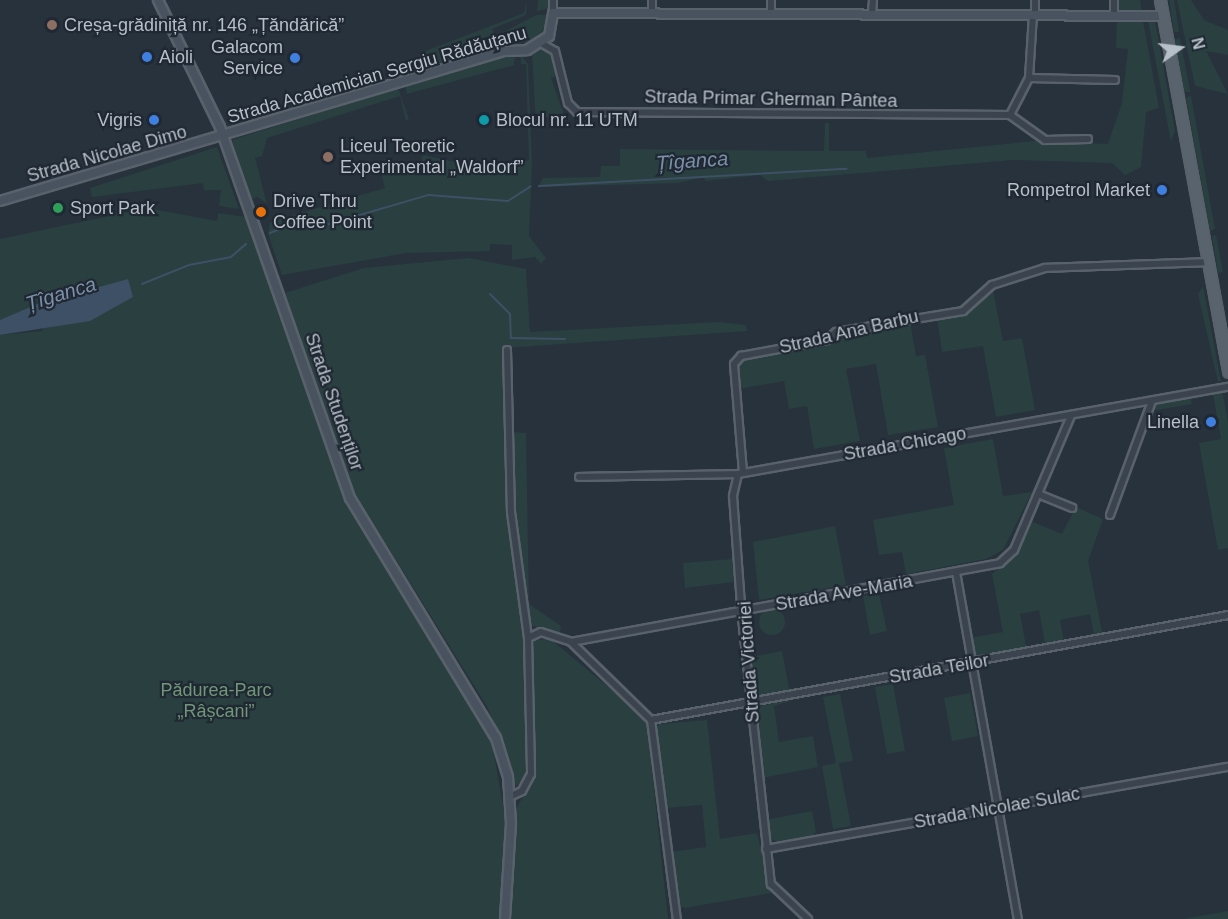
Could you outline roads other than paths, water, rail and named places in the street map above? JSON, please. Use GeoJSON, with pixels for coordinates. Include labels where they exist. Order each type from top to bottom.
{"type":"FeatureCollection","features":[{"type":"Feature","properties":{"kind":"main road","name":"Strada Studenților"},"geometry":{"type":"LineString","coordinates":[[158,0],[223,138],[350,498],[484,715],[503,760],[509,797],[505,919]]}},
{"type":"Feature","properties":{"kind":"main road"},"geometry":{"type":"LineString","coordinates":[[1160,0],[1228,372]]}},
{"type":"Feature","properties":{"kind":"main road"},"geometry":{"type":"LineString","coordinates":[[541,43],[552,30],[553,13],[652,11],[771,14],[1162,16]]}},
{"type":"Feature","properties":{"kind":"main road","name":"Strada Academician Sergiu Rădăuțanu"},"geometry":{"type":"LineString","coordinates":[[223,138],[541,43]]}},
{"type":"Feature","properties":{"kind":"main road","name":"Strada Nicolae Dimo"},"geometry":{"type":"LineString","coordinates":[[0,201],[223,138]]}},
{"type":"Feature","properties":{"kind":"street"},"geometry":{"type":"LineString","coordinates":[[553,13],[554,0]]}},
{"type":"Feature","properties":{"kind":"street"},"geometry":{"type":"LineString","coordinates":[[652,0],[652,11]]}},
{"type":"Feature","properties":{"kind":"street"},"geometry":{"type":"LineString","coordinates":[[771,0],[771,14]]}},
{"type":"Feature","properties":{"kind":"street"},"geometry":{"type":"LineString","coordinates":[[872,14],[873,0]]}},
{"type":"Feature","properties":{"kind":"street"},"geometry":{"type":"LineString","coordinates":[[1035,0],[1029,78],[1010,115],[1045,140],[1088,139]]}},
{"type":"Feature","properties":{"kind":"street"},"geometry":{"type":"LineString","coordinates":[[1114,0],[1114,16]]}},
{"type":"Feature","properties":{"kind":"street","name":"Strada Primar Gherman Pântea"},"geometry":{"type":"LineString","coordinates":[[541,43],[555,51],[568,103],[578,112],[1010,115]]}},
{"type":"Feature","properties":{"kind":"street"},"geometry":{"type":"LineString","coordinates":[[1029,78],[1115,80]]}},
{"type":"Feature","properties":{"kind":"street","name":"Strada Ana Barbu"},"geometry":{"type":"LineString","coordinates":[[734,364],[741,356],[827,340],[836,332],[963,311],[992,285],[1045,268],[1208,262]]}},
{"type":"Feature","properties":{"kind":"street"},"geometry":{"type":"LineString","coordinates":[[507,350],[513,553],[528,638],[531,774],[522,791],[509,797]]}},
{"type":"Feature","properties":{"kind":"street","name":"Strada Victoriei"},"geometry":{"type":"LineString","coordinates":[[734,364],[740,473],[733,496],[766,849],[771,884],[807,919]]}},
{"type":"Feature","properties":{"kind":"street","name":"Strada Chicago"},"geometry":{"type":"LineString","coordinates":[[579,477],[740,473],[1228,387]]}},
{"type":"Feature","properties":{"kind":"street"},"geometry":{"type":"LineString","coordinates":[[1110,515],[1152,401]]}},
{"type":"Feature","properties":{"kind":"street","name":"Strada Ave-Maria"},"geometry":{"type":"LineString","coordinates":[[528,638],[541,632],[571,642],[956,572],[1006,560],[1038,494],[1071,416]]}},
{"type":"Feature","properties":{"kind":"street"},"geometry":{"type":"LineString","coordinates":[[1055,418],[1065,431]]}},
{"type":"Feature","properties":{"kind":"street"},"geometry":{"type":"LineString","coordinates":[[1038,494],[1072,508]]}},
{"type":"Feature","properties":{"kind":"street"},"geometry":{"type":"LineString","coordinates":[[956,572],[1018,919]]}},
{"type":"Feature","properties":{"kind":"street","name":"Strada Teilor"},"geometry":{"type":"LineString","coordinates":[[651,720],[1228,615]]}},
{"type":"Feature","properties":{"kind":"street"},"geometry":{"type":"LineString","coordinates":[[571,642],[651,720],[677,919]]}},
{"type":"Feature","properties":{"kind":"street","name":"Strada Nicolae Sulac"},"geometry":{"type":"LineString","coordinates":[[766,849],[1228,767]]}},
{"type":"Feature","properties":{"kind":"water"},"geometry":{"type":"Polygon","coordinates":[[[128,279],[133,297],[90,321],[0,335],[0,320],[37,304],[128,279]]]}},
{"type":"Feature","properties":{"kind":"waterway","name":"Țîganca"},"geometry":{"type":"LineString","coordinates":[[539,186],[847,169]]}},
{"type":"Feature","properties":{"kind":"waterway","name":"Țîganca"},"geometry":{"type":"LineString","coordinates":[[270,233],[297,222],[329,224],[428,195],[508,201],[531,186]]}},
{"type":"Feature","properties":{"kind":"waterway","name":"Țîganca"},"geometry":{"type":"LineString","coordinates":[[142,284],[189,265],[231,257],[246,244]]}},
{"type":"Feature","properties":{"kind":"waterway"},"geometry":{"type":"LineString","coordinates":[[490,294],[510,314],[511,338],[565,339]]}},
{"type":"Feature","properties":{"kind":"place","name":"Creșa-grădiniță nr. 146 „Țăndărică”"},"geometry":{"type":"Point","coordinates":[52,25]}},
{"type":"Feature","properties":{"kind":"place","name":"Aioli"},"geometry":{"type":"Point","coordinates":[147,57]}},
{"type":"Feature","properties":{"kind":"place","name":"Galacom Service"},"geometry":{"type":"Point","coordinates":[295,58]}},
{"type":"Feature","properties":{"kind":"place","name":"Vigris"},"geometry":{"type":"Point","coordinates":[154,120]}},
{"type":"Feature","properties":{"kind":"place","name":"Blocul nr. 11 UTM"},"geometry":{"type":"Point","coordinates":[484,120]}},
{"type":"Feature","properties":{"kind":"place","name":"Liceul Teoretic Experimental „Waldorf”"},"geometry":{"type":"Point","coordinates":[328,157]}},
{"type":"Feature","properties":{"kind":"place","name":"Rompetrol Market"},"geometry":{"type":"Point","coordinates":[1162,190]}},
{"type":"Feature","properties":{"kind":"place","name":"Sport Park"},"geometry":{"type":"Point","coordinates":[58,208]}},
{"type":"Feature","properties":{"kind":"place","name":"Drive Thru Coffee Point"},"geometry":{"type":"Point","coordinates":[261,212]}},
{"type":"Feature","properties":{"kind":"place","name":"Linella"},"geometry":{"type":"Point","coordinates":[1211,422]}},
{"type":"Feature","properties":{"kind":"park label","name":"Pădurea-Parc „Râșcani”"},"geometry":{"type":"Point","coordinates":[216,701]}}]}
